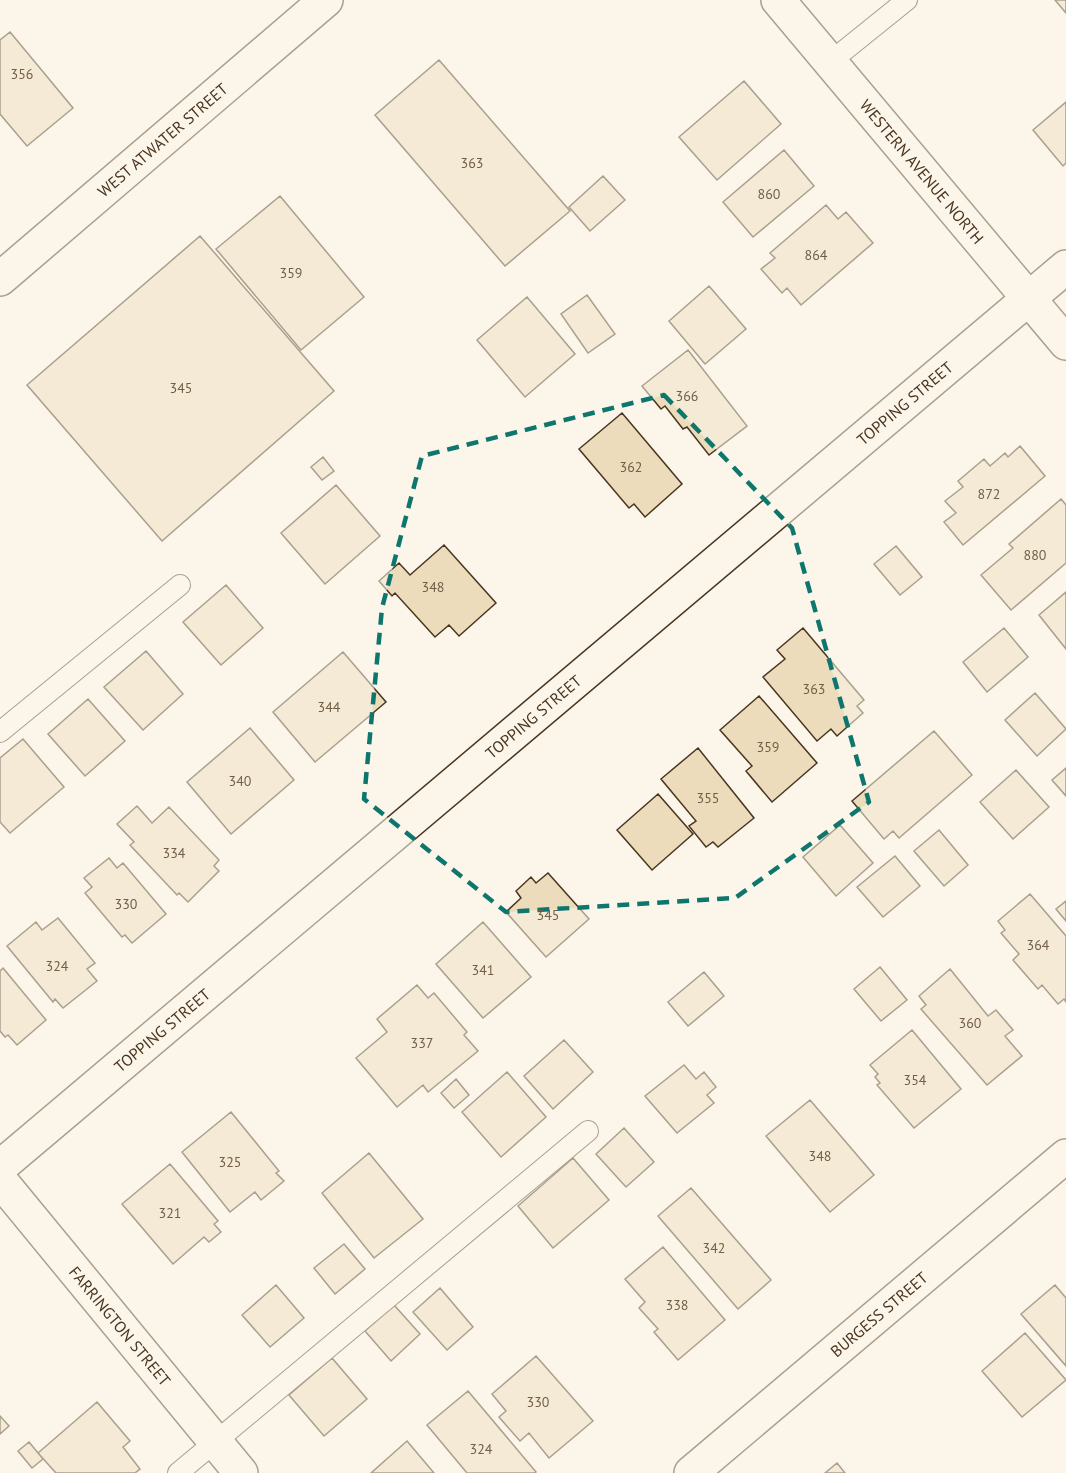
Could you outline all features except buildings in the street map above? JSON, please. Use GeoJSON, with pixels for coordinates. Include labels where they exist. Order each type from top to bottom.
{"type":"FeatureCollection","features":[{"type":"Feature","properties":{"kind":"street","name":"WEST ATWATER STREET"},"geometry":{"type":"LineString","coordinates":[[0,279],[326,0]]}},
{"type":"Feature","properties":{"kind":"street","name":"WESTERN AVENUE NORTH"},"geometry":{"type":"LineString","coordinates":[[778,0],[1066,344]]}},
{"type":"Feature","properties":{"kind":"street","name":"TOPPING STREET"},"geometry":{"type":"LineString","coordinates":[[0,1167],[1066,267]]}},
{"type":"Feature","properties":{"kind":"street","name":"BURGESS STREET"},"geometry":{"type":"LineString","coordinates":[[691,1473],[1066,1156]]}},
{"type":"Feature","properties":{"kind":"street","name":"FARRINGTON STREET"},"geometry":{"type":"LineString","coordinates":[[0,1180],[241,1473]]}},
{"type":"Feature","properties":{"kind":"lane"},"geometry":{"type":"LineString","coordinates":[[830,62],[907,0]]}},
{"type":"Feature","properties":{"kind":"lane"},"geometry":{"type":"LineString","coordinates":[[0,732],[180,585]]}},
{"type":"Feature","properties":{"kind":"lane"},"geometry":{"type":"LineString","coordinates":[[178,1473],[588,1131]]}},
{"type":"Feature","properties":{"kind":"highlighted area"},"geometry":{"type":"Polygon","coordinates":[[[664,395],[792,528],[869,802],[735,898],[506,912],[364,799],[382,608],[422,456],[664,395]]]}}]}
